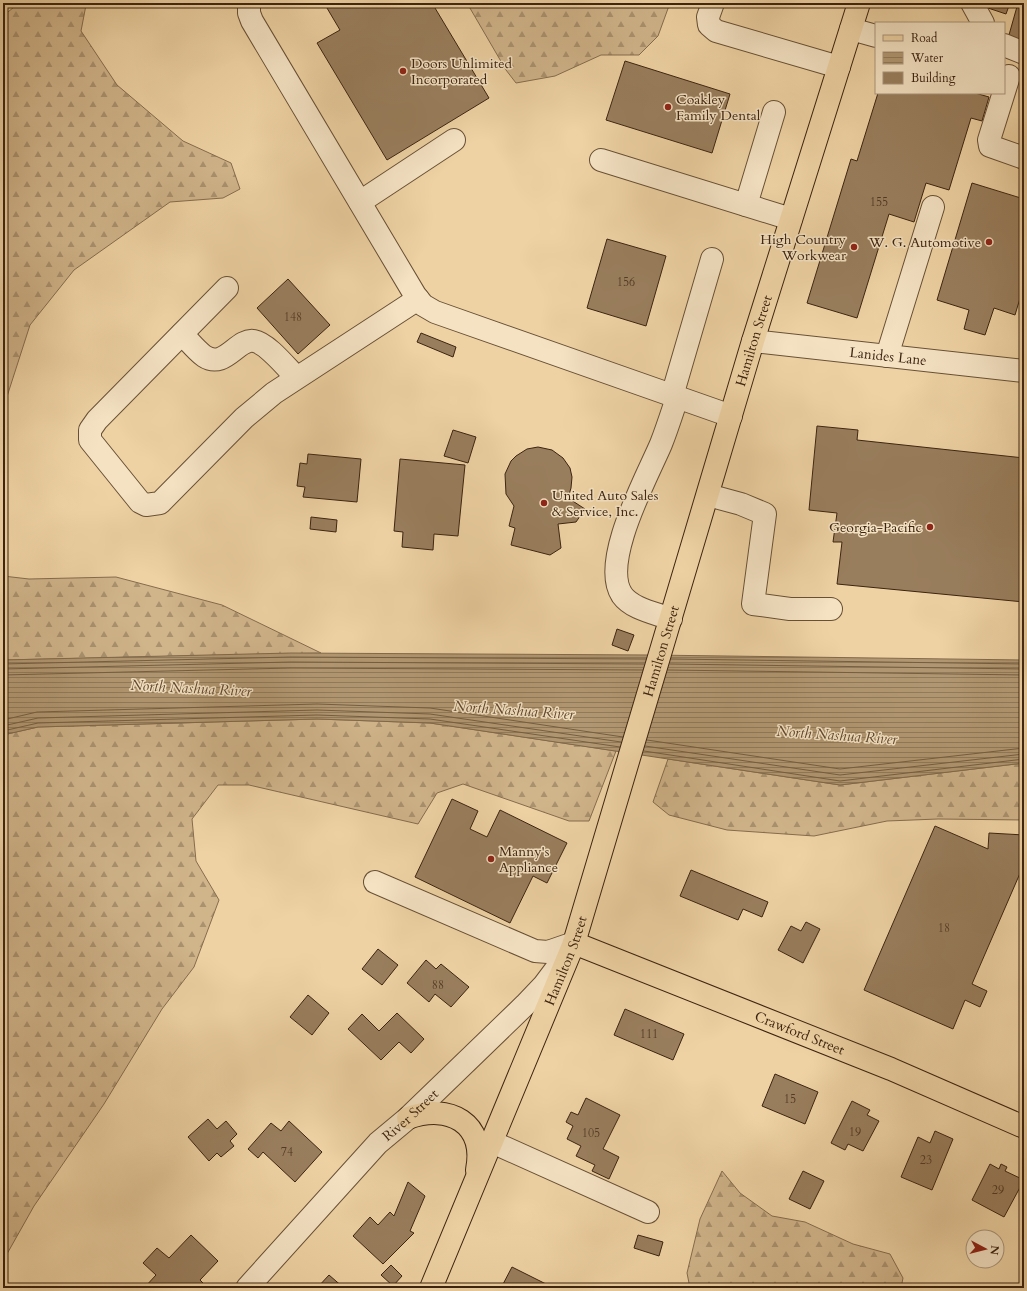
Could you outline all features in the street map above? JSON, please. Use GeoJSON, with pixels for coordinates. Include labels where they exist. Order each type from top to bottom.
{"type":"FeatureCollection","features":[{"type":"Feature","properties":{"kind":"main road","name":"Hamilton Street"},"geometry":{"type":"LineString","coordinates":[[431,1288],[574,944],[753,341],[859,3]]}},
{"type":"Feature","properties":{"kind":"main road","name":"Crawford Street"},"geometry":{"type":"LineString","coordinates":[[574,944],[891,1069],[1024,1127]]}},
{"type":"Feature","properties":{"kind":"main road"},"geometry":{"type":"LineString","coordinates":[[408,1118],[419,1114],[438,1113],[448,1114],[464,1122],[477,1140],[478,1150],[474,1185]]}},
{"type":"Feature","properties":{"kind":"street"},"geometry":{"type":"LineString","coordinates":[[249,3],[249,13],[252,21],[418,299],[435,312],[731,416]]}},
{"type":"Feature","properties":{"kind":"street"},"geometry":{"type":"LineString","coordinates":[[713,3],[708,17],[709,25],[716,31],[839,67]]}},
{"type":"Feature","properties":{"kind":"street"},"geometry":{"type":"LineString","coordinates":[[972,3],[982,22]]}},
{"type":"Feature","properties":{"kind":"street"},"geometry":{"type":"LineString","coordinates":[[851,29],[875,36]]}},
{"type":"Feature","properties":{"kind":"street"},"geometry":{"type":"LineString","coordinates":[[1005,45],[1024,53]]}},
{"type":"Feature","properties":{"kind":"street"},"geometry":{"type":"LineString","coordinates":[[1012,77],[989,140],[990,146],[1024,158]]}},
{"type":"Feature","properties":{"kind":"street"},"geometry":{"type":"LineString","coordinates":[[746,205],[774,112]]}},
{"type":"Feature","properties":{"kind":"street"},"geometry":{"type":"LineString","coordinates":[[360,202],[454,140]]}},
{"type":"Feature","properties":{"kind":"street"},"geometry":{"type":"LineString","coordinates":[[601,160],[792,219]]}},
{"type":"Feature","properties":{"kind":"street"},"geometry":{"type":"LineString","coordinates":[[887,356],[933,207]]}},
{"type":"Feature","properties":{"kind":"street"},"geometry":{"type":"LineString","coordinates":[[671,619],[631,604],[622,595],[619,587],[618,567],[625,526],[661,444],[712,259]]}},
{"type":"Feature","properties":{"kind":"street"},"geometry":{"type":"LineString","coordinates":[[227,288],[97,420],[90,430],[90,440],[140,502],[146,505],[160,503],[244,418],[274,393],[296,377],[418,299]]}},
{"type":"Feature","properties":{"kind":"street"},"geometry":{"type":"LineString","coordinates":[[182,334],[205,357],[213,358],[223,358],[234,351],[243,342],[254,340],[262,344],[296,377]]}},
{"type":"Feature","properties":{"kind":"street","name":"Lanides Lane"},"geometry":{"type":"LineString","coordinates":[[753,341],[1024,371]]}},
{"type":"Feature","properties":{"kind":"street"},"geometry":{"type":"LineString","coordinates":[[708,495],[741,504],[765,514],[753,604],[790,609],[831,609]]}},
{"type":"Feature","properties":{"kind":"street"},"geometry":{"type":"LineString","coordinates":[[375,882],[535,951],[548,952],[574,944]]}},
{"type":"Feature","properties":{"kind":"street","name":"River Street"},"geometry":{"type":"LineString","coordinates":[[247,1288],[378,1143],[408,1118],[540,990],[574,944]]}},
{"type":"Feature","properties":{"kind":"street"},"geometry":{"type":"LineString","coordinates":[[492,1142],[648,1212]]}},
{"type":"Feature","properties":{"kind":"green space"},"geometry":{"type":"Polygon","coordinates":[[[19,3],[88,3],[86,5],[81,31],[117,85],[183,141],[231,163],[240,189],[223,198],[170,202],[74,270],[30,325],[3,409],[3,16],[19,3]]]}},
{"type":"Feature","properties":{"kind":"green space"},"geometry":{"type":"Polygon","coordinates":[[[467,3],[670,3],[658,36],[639,55],[601,55],[555,76],[516,83],[506,70],[467,3]]]}},
{"type":"Feature","properties":{"kind":"green space"},"geometry":{"type":"Polygon","coordinates":[[[3,576],[29,579],[116,577],[222,605],[321,653],[3,660],[3,576]]]}},
{"type":"Feature","properties":{"kind":"green space"},"geometry":{"type":"Polygon","coordinates":[[[317,719],[430,723],[616,751],[589,821],[569,821],[463,784],[437,793],[418,824],[249,785],[218,785],[192,819],[196,861],[219,900],[194,967],[162,1009],[104,1104],[34,1206],[3,1261],[3,735],[38,727],[317,719]]]}},
{"type":"Feature","properties":{"kind":"green space"},"geometry":{"type":"Polygon","coordinates":[[[668,759],[840,785],[1024,763],[1024,820],[938,819],[887,821],[814,836],[727,830],[669,815],[653,802],[668,759]]]}},
{"type":"Feature","properties":{"kind":"green space"},"geometry":{"type":"Polygon","coordinates":[[[722,1171],[740,1193],[772,1216],[805,1222],[853,1244],[890,1254],[903,1278],[901,1288],[690,1288],[687,1273],[700,1219],[722,1171]]]}},
{"type":"Feature","properties":{"kind":"water","name":"North Nashua River"},"geometry":{"type":"Polygon","coordinates":[[[291,653],[651,655],[1024,660],[1024,763],[840,785],[430,723],[317,719],[38,727],[3,735],[3,660],[291,653]]]}},
{"type":"Feature","properties":{"kind":"building","name":"Doors Unlimited Incorporated"},"geometry":{"type":"Polygon","coordinates":[[[324,3],[432,3],[489,98],[387,160],[317,43],[340,30],[324,3]]]}},
{"type":"Feature","properties":{"kind":"building"},"geometry":{"type":"Polygon","coordinates":[[[990,3],[1010,3],[1006,14],[988,8],[990,3]]]}},
{"type":"Feature","properties":{"kind":"building"},"geometry":{"type":"Polygon","coordinates":[[[1018,3],[1024,3],[1024,47],[1007,42],[1018,3]]]}},
{"type":"Feature","properties":{"kind":"building","name":"Coakley Family Dental"},"geometry":{"type":"Polygon","coordinates":[[[625,61],[730,94],[712,153],[606,120],[625,61]]]}},
{"type":"Feature","properties":{"kind":"building"},"geometry":{"type":"Polygon","coordinates":[[[878,94],[978,94],[989,97],[982,121],[971,118],[949,190],[926,183],[914,222],[889,214],[857,318],[807,303],[851,159],[857,161],[878,94]]]}},
{"type":"Feature","properties":{"kind":"building","name":"W. G. Automotive"},"geometry":{"type":"Polygon","coordinates":[[[972,183],[1024,199],[1024,285],[1015,315],[994,308],[985,335],[964,329],[969,310],[937,300],[972,183]]]}},
{"type":"Feature","properties":{"kind":"building"},"geometry":{"type":"Polygon","coordinates":[[[607,239],[666,256],[646,326],[587,308],[607,239]]]}},
{"type":"Feature","properties":{"kind":"building"},"geometry":{"type":"Polygon","coordinates":[[[288,279],[330,325],[298,354],[257,308],[288,279]]]}},
{"type":"Feature","properties":{"kind":"building"},"geometry":{"type":"Polygon","coordinates":[[[421,333],[456,347],[453,357],[417,342],[421,333]]]}},
{"type":"Feature","properties":{"kind":"building","name":"Georgia-Pacific"},"geometry":{"type":"Polygon","coordinates":[[[817,426],[858,430],[857,440],[1024,458],[1024,602],[837,584],[842,542],[833,542],[837,513],[809,510],[817,426]]]}},
{"type":"Feature","properties":{"kind":"building"},"geometry":{"type":"Polygon","coordinates":[[[453,430],[476,437],[468,463],[444,456],[453,430]]]}},
{"type":"Feature","properties":{"kind":"building","name":"United Auto Sales & Service, Inc."},"geometry":{"type":"Polygon","coordinates":[[[538,447],[552,450],[563,458],[570,468],[572,477],[568,498],[585,509],[576,522],[558,524],[561,548],[550,555],[511,545],[515,528],[509,526],[514,506],[506,494],[505,474],[511,461],[516,456],[527,449],[538,447]]]}},
{"type":"Feature","properties":{"kind":"building"},"geometry":{"type":"Polygon","coordinates":[[[308,454],[361,459],[357,502],[303,497],[305,487],[297,486],[300,463],[307,464],[308,454]]]}},
{"type":"Feature","properties":{"kind":"building"},"geometry":{"type":"Polygon","coordinates":[[[400,459],[465,465],[458,536],[434,534],[433,550],[402,547],[403,532],[394,531],[400,459]]]}},
{"type":"Feature","properties":{"kind":"building"},"geometry":{"type":"Polygon","coordinates":[[[311,517],[337,520],[336,532],[310,529],[311,517]]]}},
{"type":"Feature","properties":{"kind":"building"},"geometry":{"type":"Polygon","coordinates":[[[617,629],[634,635],[628,651],[612,645],[617,629]]]}},
{"type":"Feature","properties":{"kind":"building","name":"Manny's Appliance"},"geometry":{"type":"Polygon","coordinates":[[[452,799],[478,811],[470,829],[487,837],[500,810],[567,843],[547,883],[533,876],[510,923],[415,877],[452,799]]]}},
{"type":"Feature","properties":{"kind":"building"},"geometry":{"type":"Polygon","coordinates":[[[935,826],[988,849],[989,833],[1024,835],[1024,871],[1021,871],[972,984],[987,991],[980,1007],[965,1000],[953,1029],[864,990],[935,826]]]}},
{"type":"Feature","properties":{"kind":"building"},"geometry":{"type":"Polygon","coordinates":[[[691,870],[768,902],[762,917],[743,909],[738,920],[680,896],[691,870]]]}},
{"type":"Feature","properties":{"kind":"building"},"geometry":{"type":"Polygon","coordinates":[[[806,922],[820,929],[803,963],[778,950],[791,926],[801,931],[806,922]]]}},
{"type":"Feature","properties":{"kind":"building"},"geometry":{"type":"Polygon","coordinates":[[[378,949],[398,965],[382,985],[362,969],[378,949]]]}},
{"type":"Feature","properties":{"kind":"building"},"geometry":{"type":"Polygon","coordinates":[[[426,960],[436,969],[441,964],[469,987],[451,1007],[435,994],[429,1002],[407,983],[426,960]]]}},
{"type":"Feature","properties":{"kind":"building"},"geometry":{"type":"Polygon","coordinates":[[[308,995],[329,1013],[312,1035],[290,1017],[308,995]]]}},
{"type":"Feature","properties":{"kind":"building"},"geometry":{"type":"Polygon","coordinates":[[[625,1009],[684,1034],[673,1060],[614,1035],[625,1009]]]}},
{"type":"Feature","properties":{"kind":"building"},"geometry":{"type":"Polygon","coordinates":[[[397,1013],[424,1039],[411,1053],[399,1042],[381,1060],[348,1029],[362,1014],[379,1031],[397,1013]]]}},
{"type":"Feature","properties":{"kind":"building"},"geometry":{"type":"Polygon","coordinates":[[[775,1074],[818,1092],[805,1124],[762,1106],[775,1074]]]}},
{"type":"Feature","properties":{"kind":"building"},"geometry":{"type":"Polygon","coordinates":[[[586,1098],[620,1115],[603,1149],[619,1157],[609,1179],[592,1171],[595,1165],[576,1156],[581,1146],[567,1139],[573,1126],[566,1122],[571,1112],[578,1115],[586,1098]]]}},
{"type":"Feature","properties":{"kind":"building"},"geometry":{"type":"Polygon","coordinates":[[[852,1101],[870,1110],[867,1115],[879,1121],[863,1151],[848,1144],[845,1150],[831,1143],[852,1101]]]}},
{"type":"Feature","properties":{"kind":"building"},"geometry":{"type":"Polygon","coordinates":[[[208,1119],[217,1129],[226,1121],[237,1134],[230,1141],[234,1146],[221,1157],[217,1153],[209,1161],[188,1137],[208,1119]]]}},
{"type":"Feature","properties":{"kind":"building"},"geometry":{"type":"Polygon","coordinates":[[[289,1121],[322,1152],[295,1182],[263,1152],[258,1158],[248,1149],[271,1123],[281,1131],[289,1121]]]}},
{"type":"Feature","properties":{"kind":"building"},"geometry":{"type":"Polygon","coordinates":[[[935,1131],[953,1139],[932,1190],[901,1177],[918,1137],[930,1143],[935,1131]]]}},
{"type":"Feature","properties":{"kind":"building"},"geometry":{"type":"Polygon","coordinates":[[[990,1164],[999,1169],[1001,1164],[1007,1167],[1005,1171],[1024,1180],[1004,1217],[972,1200],[990,1164]]]}},
{"type":"Feature","properties":{"kind":"building"},"geometry":{"type":"Polygon","coordinates":[[[803,1171],[824,1181],[810,1209],[789,1199],[803,1171]]]}},
{"type":"Feature","properties":{"kind":"building"},"geometry":{"type":"Polygon","coordinates":[[[408,1182],[425,1196],[410,1231],[414,1233],[383,1264],[353,1236],[370,1217],[378,1225],[390,1212],[394,1216],[408,1182]]]}},
{"type":"Feature","properties":{"kind":"building"},"geometry":{"type":"Polygon","coordinates":[[[191,1235],[218,1261],[200,1280],[205,1285],[201,1288],[144,1288],[156,1275],[143,1263],[157,1248],[169,1258],[191,1235]]]}},
{"type":"Feature","properties":{"kind":"building"},"geometry":{"type":"Polygon","coordinates":[[[638,1235],[663,1242],[659,1256],[634,1248],[638,1235]]]}},
{"type":"Feature","properties":{"kind":"building"},"geometry":{"type":"Polygon","coordinates":[[[391,1265],[402,1276],[393,1286],[381,1275],[391,1265]]]}},
{"type":"Feature","properties":{"kind":"building"},"geometry":{"type":"Polygon","coordinates":[[[512,1267],[554,1288],[501,1288],[512,1267]]]}},
{"type":"Feature","properties":{"kind":"building"},"geometry":{"type":"Polygon","coordinates":[[[329,1275],[344,1288],[317,1288],[329,1275]]]}},
{"type":"Feature","properties":{"kind":"place","name":"Doors Unlimited Incorporated"},"geometry":{"type":"Point","coordinates":[403,71]}},
{"type":"Feature","properties":{"kind":"place","name":"Coakley Family Dental"},"geometry":{"type":"Point","coordinates":[668,107]}},
{"type":"Feature","properties":{"kind":"place","name":"W. G. Automotive"},"geometry":{"type":"Point","coordinates":[989,242]}},
{"type":"Feature","properties":{"kind":"place","name":"High Country Workwear"},"geometry":{"type":"Point","coordinates":[854,247]}},
{"type":"Feature","properties":{"kind":"place","name":"United Auto Sales & Service, Inc."},"geometry":{"type":"Point","coordinates":[544,503]}},
{"type":"Feature","properties":{"kind":"place","name":"Georgia-Pacific"},"geometry":{"type":"Point","coordinates":[930,527]}},
{"type":"Feature","properties":{"kind":"place","name":"Manny's Appliance"},"geometry":{"type":"Point","coordinates":[491,859]}}]}
